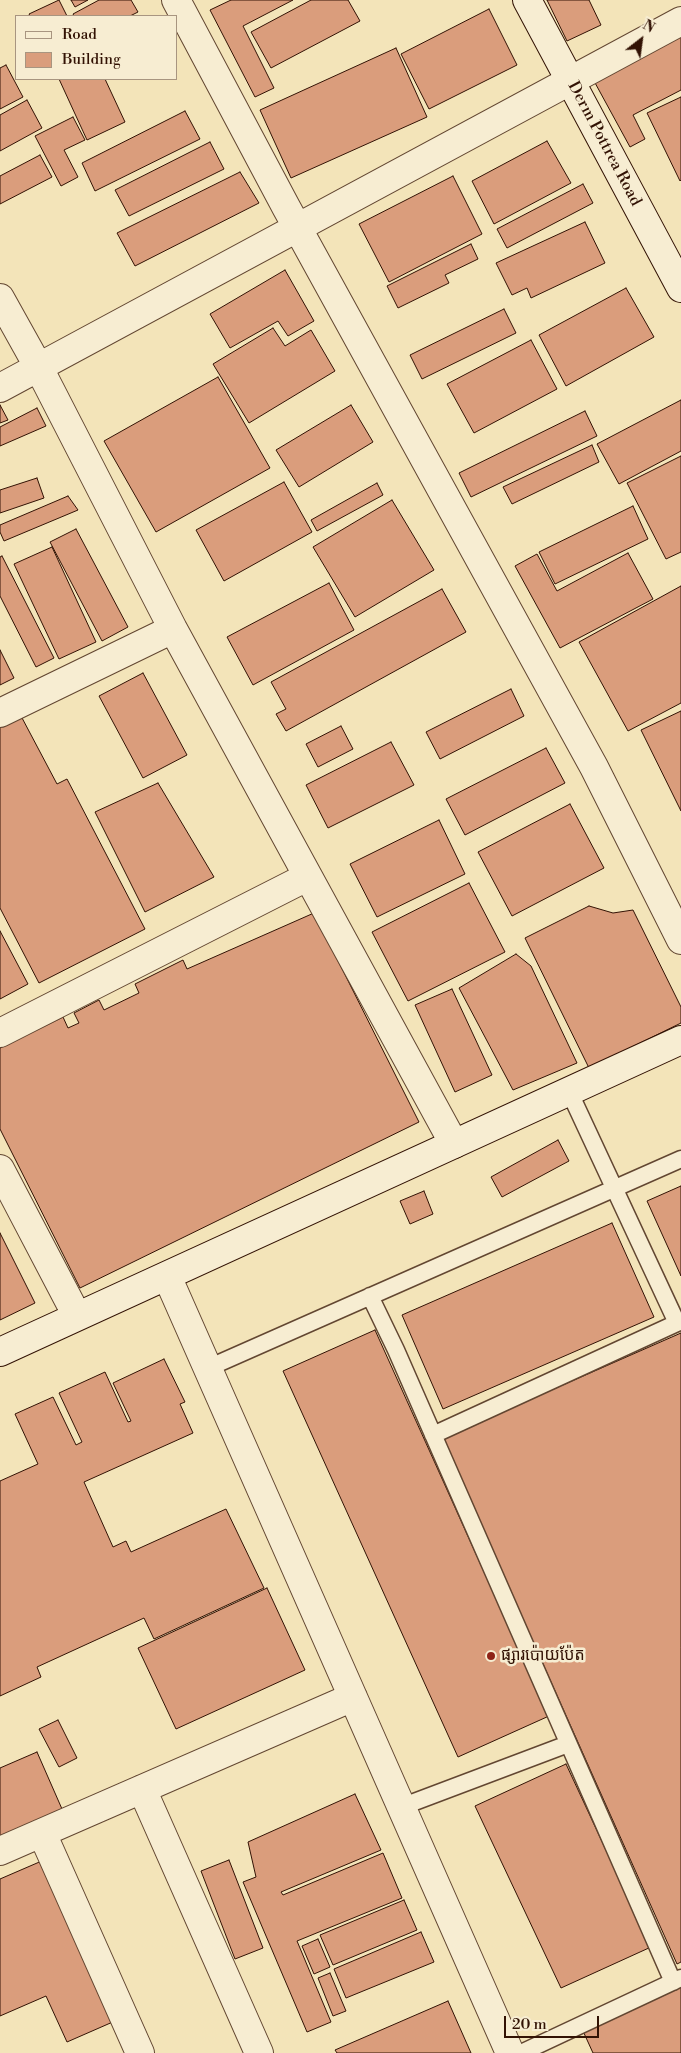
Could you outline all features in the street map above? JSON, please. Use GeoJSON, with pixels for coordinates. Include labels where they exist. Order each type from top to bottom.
{"type":"FeatureCollection","features":[{"type":"Feature","properties":{"kind":"street"},"geometry":{"type":"LineString","coordinates":[[176,0],[297,228],[594,767],[681,940]]}},
{"type":"Feature","properties":{"kind":"street","name":"Derm Pottrea Road"},"geometry":{"type":"LineString","coordinates":[[527,0],[681,288]]}},
{"type":"Feature","properties":{"kind":"street"},"geometry":{"type":"LineString","coordinates":[[0,388],[681,21]]}},
{"type":"Feature","properties":{"kind":"street"},"geometry":{"type":"LineString","coordinates":[[0,298],[39,368],[173,629],[454,1144]]}},
{"type":"Feature","properties":{"kind":"street"},"geometry":{"type":"LineString","coordinates":[[0,713],[173,629]]}},
{"type":"Feature","properties":{"kind":"street"},"geometry":{"type":"LineString","coordinates":[[0,1033],[307,877]]}},
{"type":"Feature","properties":{"kind":"street"},"geometry":{"type":"LineString","coordinates":[[0,1352],[681,1040]]}},
{"type":"Feature","properties":{"kind":"street"},"geometry":{"type":"LineString","coordinates":[[0,1169],[77,1316]]}},
{"type":"Feature","properties":{"kind":"street"},"geometry":{"type":"LineString","coordinates":[[167,1276],[510,2053]]}},
{"type":"Feature","properties":{"kind":"street"},"geometry":{"type":"LineString","coordinates":[[0,1851],[353,1697]]}},
{"type":"Feature","properties":{"kind":"street"},"geometry":{"type":"LineString","coordinates":[[142,1790],[259,2053]]}},
{"type":"Feature","properties":{"kind":"street"},"geometry":{"type":"LineString","coordinates":[[42,1833],[140,2053]]}},
{"type":"Feature","properties":{"kind":"lane"},"geometry":{"type":"LineString","coordinates":[[433,1434],[679,1322],[569,1091]]}},
{"type":"Feature","properties":{"kind":"lane"},"geometry":{"type":"LineString","coordinates":[[208,1368],[681,1159]]}},
{"type":"Feature","properties":{"kind":"lane"},"geometry":{"type":"LineString","coordinates":[[370,1296],[396,1350],[568,1744],[677,1980],[521,2053]]}},
{"type":"Feature","properties":{"kind":"lane"},"geometry":{"type":"LineString","coordinates":[[401,1807],[568,1744]]}},
{"type":"Feature","properties":{"kind":"building"},"geometry":{"type":"Polygon","coordinates":[[[59,0],[66,15],[30,15],[59,0]]]}},
{"type":"Feature","properties":{"kind":"building"},"geometry":{"type":"Polygon","coordinates":[[[71,0],[88,0],[75,7],[71,0]]]}},
{"type":"Feature","properties":{"kind":"building"},"geometry":{"type":"Polygon","coordinates":[[[99,0],[131,0],[138,12],[132,15],[73,14],[99,0]]]}},
{"type":"Feature","properties":{"kind":"building"},"geometry":{"type":"Polygon","coordinates":[[[231,0],[293,0],[243,26],[274,88],[255,97],[210,10],[231,0]]]}},
{"type":"Feature","properties":{"kind":"building"},"geometry":{"type":"Polygon","coordinates":[[[311,0],[348,0],[360,21],[271,68],[251,32],[311,0]]]}},
{"type":"Feature","properties":{"kind":"building"},"geometry":{"type":"Polygon","coordinates":[[[547,0],[589,0],[601,25],[567,41],[547,0]]]}},
{"type":"Feature","properties":{"kind":"building"},"geometry":{"type":"Polygon","coordinates":[[[489,9],[517,65],[429,109],[401,54],[489,9]]]}},
{"type":"Feature","properties":{"kind":"building"},"geometry":{"type":"Polygon","coordinates":[[[681,34],[681,90],[633,115],[645,139],[630,147],[594,81],[681,34]]]}},
{"type":"Feature","properties":{"kind":"building"},"geometry":{"type":"Polygon","coordinates":[[[396,48],[427,117],[291,178],[260,110],[396,48]]]}},
{"type":"Feature","properties":{"kind":"building"},"geometry":{"type":"Polygon","coordinates":[[[6,65],[23,97],[0,109],[0,68],[6,65]]]}},
{"type":"Feature","properties":{"kind":"building"},"geometry":{"type":"Polygon","coordinates":[[[59,80],[105,80],[125,122],[87,140],[59,80]]]}},
{"type":"Feature","properties":{"kind":"building"},"geometry":{"type":"Polygon","coordinates":[[[681,97],[681,180],[680,181],[647,113],[681,97]]]}},
{"type":"Feature","properties":{"kind":"building"},"geometry":{"type":"Polygon","coordinates":[[[27,100],[42,128],[0,151],[0,115],[27,100]]]}},
{"type":"Feature","properties":{"kind":"building"},"geometry":{"type":"Polygon","coordinates":[[[185,111],[200,139],[95,191],[82,163],[185,111]]]}},
{"type":"Feature","properties":{"kind":"building"},"geometry":{"type":"Polygon","coordinates":[[[73,117],[85,140],[64,150],[78,177],[61,186],[35,136],[73,117]]]}},
{"type":"Feature","properties":{"kind":"building"},"geometry":{"type":"Polygon","coordinates":[[[547,141],[571,183],[494,224],[472,181],[547,141]]]}},
{"type":"Feature","properties":{"kind":"building"},"geometry":{"type":"Polygon","coordinates":[[[210,142],[224,169],[129,216],[115,190],[210,142]]]}},
{"type":"Feature","properties":{"kind":"building"},"geometry":{"type":"Polygon","coordinates":[[[40,155],[52,177],[0,204],[0,176],[40,155]]]}},
{"type":"Feature","properties":{"kind":"building"},"geometry":{"type":"Polygon","coordinates":[[[240,172],[259,203],[135,266],[117,233],[240,172]]]}},
{"type":"Feature","properties":{"kind":"building"},"geometry":{"type":"Polygon","coordinates":[[[453,176],[482,234],[389,282],[359,224],[453,176]]]}},
{"type":"Feature","properties":{"kind":"building"},"geometry":{"type":"Polygon","coordinates":[[[583,184],[593,203],[507,248],[497,229],[583,184]]]}},
{"type":"Feature","properties":{"kind":"building"},"geometry":{"type":"Polygon","coordinates":[[[585,222],[605,263],[531,298],[527,288],[512,295],[496,263],[585,222]]]}},
{"type":"Feature","properties":{"kind":"building"},"geometry":{"type":"Polygon","coordinates":[[[471,244],[478,259],[445,275],[449,283],[398,308],[387,286],[471,244]]]}},
{"type":"Feature","properties":{"kind":"building"},"geometry":{"type":"Polygon","coordinates":[[[285,270],[314,321],[288,336],[278,321],[230,348],[210,314],[285,270]]]}},
{"type":"Feature","properties":{"kind":"building"},"geometry":{"type":"Polygon","coordinates":[[[626,288],[654,337],[566,386],[539,335],[626,288]]]}},
{"type":"Feature","properties":{"kind":"building"},"geometry":{"type":"Polygon","coordinates":[[[504,309],[516,333],[422,379],[410,355],[504,309]]]}},
{"type":"Feature","properties":{"kind":"building"},"geometry":{"type":"Polygon","coordinates":[[[273,328],[285,346],[311,330],[335,371],[249,423],[213,364],[273,328]]]}},
{"type":"Feature","properties":{"kind":"building"},"geometry":{"type":"Polygon","coordinates":[[[531,340],[557,389],[474,433],[447,384],[531,340]]]}},
{"type":"Feature","properties":{"kind":"building"},"geometry":{"type":"Polygon","coordinates":[[[218,377],[270,468],[156,532],[104,441],[218,377]]]}},
{"type":"Feature","properties":{"kind":"building"},"geometry":{"type":"Polygon","coordinates":[[[681,400],[681,451],[619,484],[597,444],[681,400]]]}},
{"type":"Feature","properties":{"kind":"building"},"geometry":{"type":"Polygon","coordinates":[[[0,405],[8,420],[0,423],[0,405]]]}},
{"type":"Feature","properties":{"kind":"building"},"geometry":{"type":"Polygon","coordinates":[[[351,405],[373,442],[299,487],[276,450],[351,405]]]}},
{"type":"Feature","properties":{"kind":"building"},"geometry":{"type":"Polygon","coordinates":[[[37,408],[46,426],[0,446],[0,427],[37,408]]]}},
{"type":"Feature","properties":{"kind":"building"},"geometry":{"type":"Polygon","coordinates":[[[585,411],[597,436],[471,497],[459,473],[585,411]]]}},
{"type":"Feature","properties":{"kind":"building"},"geometry":{"type":"Polygon","coordinates":[[[592,445],[599,462],[512,504],[503,487],[592,445]]]}},
{"type":"Feature","properties":{"kind":"building"},"geometry":{"type":"Polygon","coordinates":[[[681,456],[681,552],[666,559],[627,483],[681,456]]]}},
{"type":"Feature","properties":{"kind":"building"},"geometry":{"type":"Polygon","coordinates":[[[37,478],[44,498],[0,513],[0,490],[37,478]]]}},
{"type":"Feature","properties":{"kind":"building"},"geometry":{"type":"Polygon","coordinates":[[[284,482],[312,532],[224,581],[196,530],[284,482]]]}},
{"type":"Feature","properties":{"kind":"building"},"geometry":{"type":"Polygon","coordinates":[[[377,483],[383,495],[317,531],[311,520],[377,483]]]}},
{"type":"Feature","properties":{"kind":"building"},"geometry":{"type":"Polygon","coordinates":[[[68,496],[78,510],[4,541],[0,532],[0,525],[68,496]]]}},
{"type":"Feature","properties":{"kind":"building"},"geometry":{"type":"Polygon","coordinates":[[[392,500],[434,570],[355,617],[313,547],[392,500]]]}},
{"type":"Feature","properties":{"kind":"building"},"geometry":{"type":"Polygon","coordinates":[[[633,506],[648,539],[555,584],[539,552],[633,506]]]}},
{"type":"Feature","properties":{"kind":"building"},"geometry":{"type":"Polygon","coordinates":[[[76,529],[128,627],[102,641],[50,542],[76,529]]]}},
{"type":"Feature","properties":{"kind":"building"},"geometry":{"type":"Polygon","coordinates":[[[52,547],[96,642],[59,659],[14,564],[52,547]]]}},
{"type":"Feature","properties":{"kind":"building"},"geometry":{"type":"Polygon","coordinates":[[[628,553],[653,599],[560,648],[515,566],[537,554],[557,591],[628,553]]]}},
{"type":"Feature","properties":{"kind":"building"},"geometry":{"type":"Polygon","coordinates":[[[2,556],[54,658],[36,667],[0,596],[0,557],[2,556]]]}},
{"type":"Feature","properties":{"kind":"building"},"geometry":{"type":"Polygon","coordinates":[[[329,583],[354,630],[253,685],[227,637],[329,583]]]}},
{"type":"Feature","properties":{"kind":"building"},"geometry":{"type":"Polygon","coordinates":[[[681,586],[681,703],[628,731],[579,642],[681,586]]]}},
{"type":"Feature","properties":{"kind":"building"},"geometry":{"type":"Polygon","coordinates":[[[442,589],[466,632],[286,731],[276,714],[286,709],[271,682],[442,589]]]}},
{"type":"Feature","properties":{"kind":"building"},"geometry":{"type":"Polygon","coordinates":[[[0,650],[14,678],[0,685],[0,650]]]}},
{"type":"Feature","properties":{"kind":"building"},"geometry":{"type":"Polygon","coordinates":[[[143,673],[187,755],[143,778],[99,696],[143,673]]]}},
{"type":"Feature","properties":{"kind":"building"},"geometry":{"type":"Polygon","coordinates":[[[511,689],[524,716],[440,759],[426,732],[511,689]]]}},
{"type":"Feature","properties":{"kind":"building"},"geometry":{"type":"Polygon","coordinates":[[[681,711],[681,811],[641,730],[681,711]]]}},
{"type":"Feature","properties":{"kind":"building"},"geometry":{"type":"Polygon","coordinates":[[[21,716],[57,784],[67,779],[145,929],[39,983],[0,908],[0,727],[21,716]]]}},
{"type":"Feature","properties":{"kind":"building"},"geometry":{"type":"Polygon","coordinates":[[[341,726],[353,749],[318,767],[306,744],[341,726]]]}},
{"type":"Feature","properties":{"kind":"building"},"geometry":{"type":"Polygon","coordinates":[[[391,742],[414,785],[328,828],[306,785],[391,742]]]}},
{"type":"Feature","properties":{"kind":"building"},"geometry":{"type":"Polygon","coordinates":[[[546,748],[565,783],[465,835],[446,799],[546,748]]]}},
{"type":"Feature","properties":{"kind":"building"},"geometry":{"type":"Polygon","coordinates":[[[158,783],[214,877],[145,912],[95,812],[158,783]]]}},
{"type":"Feature","properties":{"kind":"building"},"geometry":{"type":"Polygon","coordinates":[[[570,804],[604,868],[512,916],[478,852],[570,804]]]}},
{"type":"Feature","properties":{"kind":"building"},"geometry":{"type":"Polygon","coordinates":[[[439,820],[465,874],[377,917],[350,864],[439,820]]]}},
{"type":"Feature","properties":{"kind":"building"},"geometry":{"type":"Polygon","coordinates":[[[469,883],[505,952],[408,1001],[372,932],[469,883]]]}},
{"type":"Feature","properties":{"kind":"building"},"geometry":{"type":"Polygon","coordinates":[[[589,906],[613,913],[633,910],[681,1007],[681,1023],[589,1068],[525,938],[589,906]]]}},
{"type":"Feature","properties":{"kind":"building"},"geometry":{"type":"Polygon","coordinates":[[[314,913],[419,1122],[80,1288],[0,1129],[0,1048],[63,1017],[68,1028],[79,1023],[74,1013],[99,1000],[104,1010],[139,993],[135,984],[183,960],[187,969],[314,913]]]}},
{"type":"Feature","properties":{"kind":"building"},"geometry":{"type":"Polygon","coordinates":[[[0,931],[28,984],[0,999],[0,931]]]}},
{"type":"Feature","properties":{"kind":"building"},"geometry":{"type":"Polygon","coordinates":[[[516,954],[531,966],[577,1063],[513,1090],[459,988],[516,954]]]}},
{"type":"Feature","properties":{"kind":"building"},"geometry":{"type":"Polygon","coordinates":[[[452,989],[492,1075],[455,1092],[415,1005],[452,989]]]}},
{"type":"Feature","properties":{"kind":"building"},"geometry":{"type":"Polygon","coordinates":[[[558,1140],[569,1161],[502,1197],[491,1177],[558,1140]]]}},
{"type":"Feature","properties":{"kind":"building"},"geometry":{"type":"Polygon","coordinates":[[[681,1186],[681,1276],[647,1201],[681,1186]]]}},
{"type":"Feature","properties":{"kind":"building"},"geometry":{"type":"Polygon","coordinates":[[[424,1191],[433,1214],[410,1224],[400,1201],[424,1191]]]}},
{"type":"Feature","properties":{"kind":"building"},"geometry":{"type":"Polygon","coordinates":[[[612,1223],[654,1317],[443,1409],[402,1315],[612,1223]]]}},
{"type":"Feature","properties":{"kind":"building"},"geometry":{"type":"Polygon","coordinates":[[[0,1233],[35,1303],[0,1320],[0,1233]]]}},
{"type":"Feature","properties":{"kind":"building"},"geometry":{"type":"Polygon","coordinates":[[[375,1330],[549,1716],[458,1757],[283,1371],[375,1330]]]}},
{"type":"Feature","properties":{"kind":"building"},"geometry":{"type":"Polygon","coordinates":[[[681,1333],[681,1962],[677,1964],[442,1438],[681,1333]]]}},
{"type":"Feature","properties":{"kind":"building"},"geometry":{"type":"Polygon","coordinates":[[[164,1359],[185,1402],[180,1404],[193,1433],[84,1482],[113,1547],[126,1541],[131,1552],[226,1509],[264,1588],[154,1639],[144,1618],[37,1667],[41,1677],[0,1696],[0,1481],[38,1464],[15,1414],[53,1397],[76,1445],[82,1442],[59,1393],[105,1372],[128,1422],[131,1421],[113,1383],[164,1359]]]}},
{"type":"Feature","properties":{"kind":"building"},"geometry":{"type":"Polygon","coordinates":[[[267,1588],[305,1670],[176,1729],[138,1648],[267,1588]]]}},
{"type":"Feature","properties":{"kind":"building"},"geometry":{"type":"Polygon","coordinates":[[[58,1720],[77,1758],[59,1767],[39,1729],[58,1720]]]}},
{"type":"Feature","properties":{"kind":"building"},"geometry":{"type":"Polygon","coordinates":[[[37,1752],[62,1809],[0,1837],[0,1768],[37,1752]]]}},
{"type":"Feature","properties":{"kind":"building"},"geometry":{"type":"Polygon","coordinates":[[[566,1764],[651,1947],[561,1988],[475,1806],[566,1764]]]}},
{"type":"Feature","properties":{"kind":"building"},"geometry":{"type":"Polygon","coordinates":[[[355,1794],[381,1850],[281,1892],[283,1895],[383,1853],[402,1898],[297,1941],[331,2022],[307,2032],[243,1882],[256,1877],[248,1842],[355,1794]]]}},
{"type":"Feature","properties":{"kind":"building"},"geometry":{"type":"Polygon","coordinates":[[[44,1860],[115,2021],[67,2042],[46,1996],[0,2016],[0,1879],[44,1860]]]}},
{"type":"Feature","properties":{"kind":"building"},"geometry":{"type":"Polygon","coordinates":[[[229,1860],[263,1948],[235,1959],[201,1871],[229,1860]]]}},
{"type":"Feature","properties":{"kind":"building"},"geometry":{"type":"Polygon","coordinates":[[[404,1900],[417,1930],[333,1965],[320,1935],[404,1900]]]}},
{"type":"Feature","properties":{"kind":"building"},"geometry":{"type":"Polygon","coordinates":[[[421,1932],[434,1962],[346,1998],[334,1969],[421,1932]]]}},
{"type":"Feature","properties":{"kind":"building"},"geometry":{"type":"Polygon","coordinates":[[[318,1939],[330,1967],[314,1974],[302,1946],[318,1939]]]}},
{"type":"Feature","properties":{"kind":"building"},"geometry":{"type":"Polygon","coordinates":[[[330,1973],[346,2011],[333,2016],[318,1978],[330,1973]]]}},
{"type":"Feature","properties":{"kind":"building"},"geometry":{"type":"Polygon","coordinates":[[[681,1987],[681,2053],[593,2053],[583,2031],[681,1987]]]}},
{"type":"Feature","properties":{"kind":"building"},"geometry":{"type":"Polygon","coordinates":[[[448,2001],[471,2053],[337,2053],[335,2050],[448,2001]]]}},
{"type":"Feature","properties":{"kind":"place","name":"ផ្សារប៉ោយប៉ែត"},"geometry":{"type":"Point","coordinates":[491,1656]}}]}
